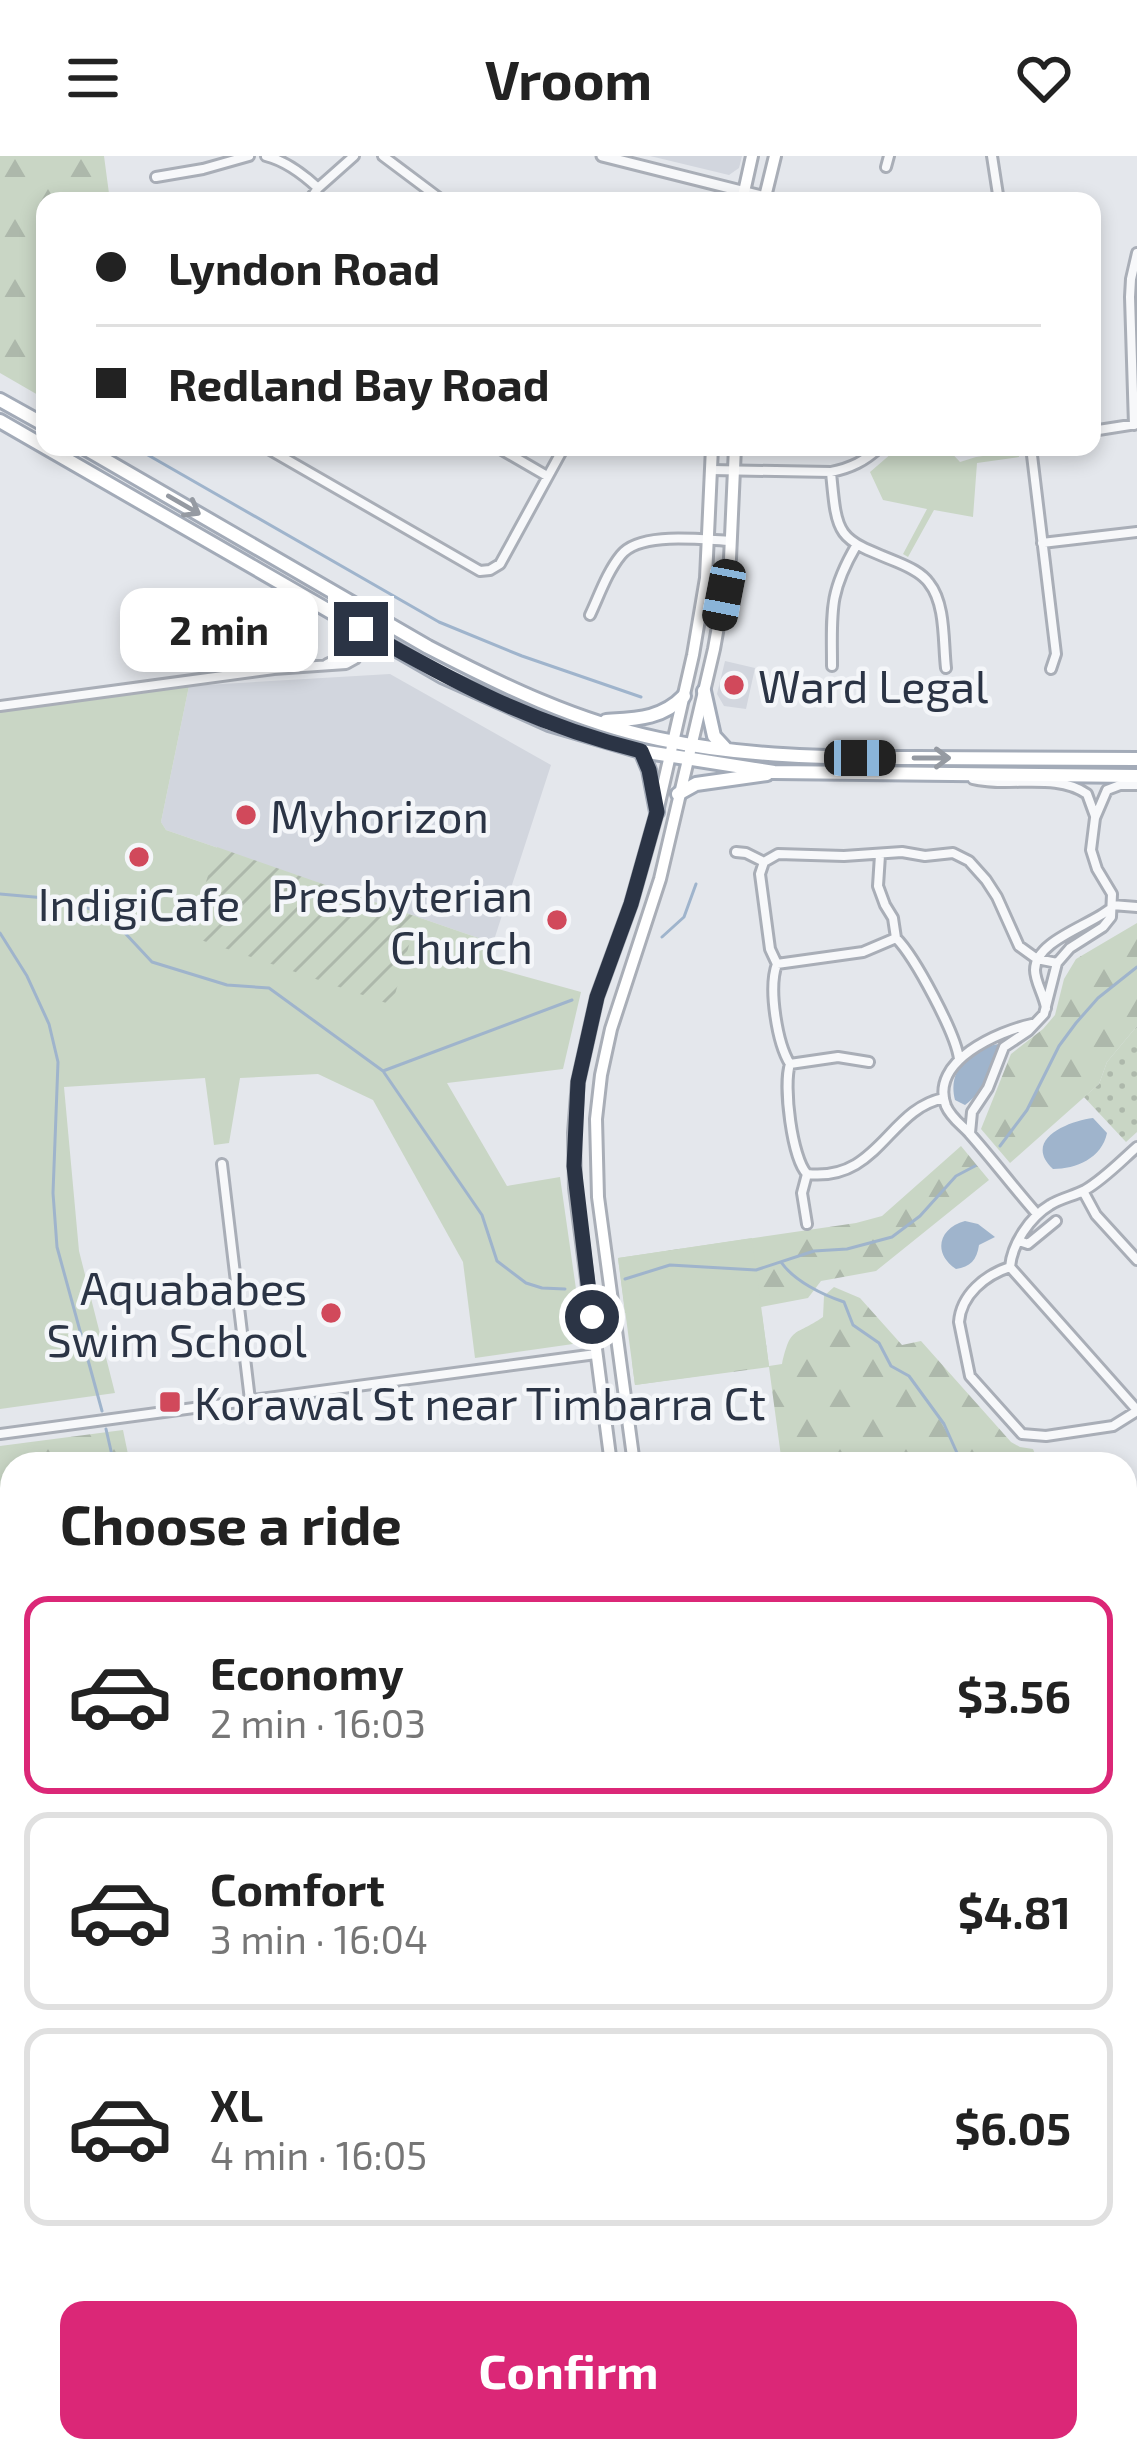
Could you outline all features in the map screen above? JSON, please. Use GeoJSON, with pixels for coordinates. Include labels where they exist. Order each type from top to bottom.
{"type":"FeatureCollection","features":[{"type":"Feature","properties":{"kind":"main road"},"geometry":{"type":"LineString","coordinates":[[743,192],[752,156]]}},
{"type":"Feature","properties":{"kind":"main road"},"geometry":{"type":"LineString","coordinates":[[767,192],[776,156]]}},
{"type":"Feature","properties":{"kind":"main road"},"geometry":{"type":"LineString","coordinates":[[0,400],[36,420]]}},
{"type":"Feature","properties":{"kind":"main road"},"geometry":{"type":"LineString","coordinates":[[0,422],[36,443]]}},
{"type":"Feature","properties":{"kind":"main road"},"geometry":{"type":"LineString","coordinates":[[59,456],[490,700],[549,724],[641,751],[670,757],[726,749],[838,758],[1137,759]]}},
{"type":"Feature","properties":{"kind":"main road"},"geometry":{"type":"LineString","coordinates":[[98,456],[483,676],[598,722],[674,742],[688,752],[774,772]]}},
{"type":"Feature","properties":{"kind":"main road"},"geometry":{"type":"LineString","coordinates":[[609,1452],[575,1188],[578,1082],[597,997],[631,904],[657,812],[684,696],[702,601],[712,456]]}},
{"type":"Feature","properties":{"kind":"main road"},"geometry":{"type":"LineString","coordinates":[[632,1452],[598,1197],[596,1119],[610,1029],[652,909],[704,692],[724,595],[736,456]]}},
{"type":"Feature","properties":{"kind":"main road"},"geometry":{"type":"LineString","coordinates":[[360,629],[370,614]]}},
{"type":"Feature","properties":{"kind":"main road"},"geometry":{"type":"LineString","coordinates":[[704,692],[714,736],[726,749]]}},
{"type":"Feature","properties":{"kind":"main road"},"geometry":{"type":"LineString","coordinates":[[598,722],[660,714],[684,696]]}},
{"type":"Feature","properties":{"kind":"main road"},"geometry":{"type":"LineString","coordinates":[[641,751],[657,812]]}},
{"type":"Feature","properties":{"kind":"main road"},"geometry":{"type":"LineString","coordinates":[[678,794],[696,784],[774,772],[1137,781]]}},
{"type":"Feature","properties":{"kind":"main road"},"geometry":{"type":"LineString","coordinates":[[596,1354],[618,1351]]}},
{"type":"Feature","properties":{"kind":"street"},"geometry":{"type":"LineString","coordinates":[[156,177],[250,156]]}},
{"type":"Feature","properties":{"kind":"street"},"geometry":{"type":"LineString","coordinates":[[266,156],[290,166],[318,188]]}},
{"type":"Feature","properties":{"kind":"street"},"geometry":{"type":"LineString","coordinates":[[315,192],[354,156]]}},
{"type":"Feature","properties":{"kind":"street"},"geometry":{"type":"LineString","coordinates":[[383,156],[431,192]]}},
{"type":"Feature","properties":{"kind":"street"},"geometry":{"type":"LineString","coordinates":[[602,156],[633,161],[727,192]]}},
{"type":"Feature","properties":{"kind":"street"},"geometry":{"type":"LineString","coordinates":[[992,156],[997,192]]}},
{"type":"Feature","properties":{"kind":"street"},"geometry":{"type":"LineString","coordinates":[[1101,430],[1135,424],[1137,253]]}},
{"type":"Feature","properties":{"kind":"street"},"geometry":{"type":"LineString","coordinates":[[281,456],[480,571],[500,564],[559,456]]}},
{"type":"Feature","properties":{"kind":"street"},"geometry":{"type":"LineString","coordinates":[[513,456],[547,476]]}},
{"type":"Feature","properties":{"kind":"street"},"geometry":{"type":"LineString","coordinates":[[711,470],[831,472],[848,469],[867,456]]}},
{"type":"Feature","properties":{"kind":"street"},"geometry":{"type":"LineString","coordinates":[[1032,456],[1056,654],[1051,668]]}},
{"type":"Feature","properties":{"kind":"street"},"geometry":{"type":"LineString","coordinates":[[831,472],[840,528],[856,546],[914,569],[929,582],[938,600],[946,668]]}},
{"type":"Feature","properties":{"kind":"street"},"geometry":{"type":"LineString","coordinates":[[1042,542],[1137,532]]}},
{"type":"Feature","properties":{"kind":"street"},"geometry":{"type":"LineString","coordinates":[[590,615],[616,561],[634,544],[731,541]]}},
{"type":"Feature","properties":{"kind":"street"},"geometry":{"type":"LineString","coordinates":[[832,666],[834,591],[856,546]]}},
{"type":"Feature","properties":{"kind":"street"},"geometry":{"type":"LineString","coordinates":[[0,706],[255,671],[346,664],[355,659],[360,629]]}},
{"type":"Feature","properties":{"kind":"street"},"geometry":{"type":"LineString","coordinates":[[326,664],[344,654],[360,629]]}},
{"type":"Feature","properties":{"kind":"street"},"geometry":{"type":"LineString","coordinates":[[953,774],[988,783],[1069,784],[1088,794],[1095,818]]}},
{"type":"Feature","properties":{"kind":"street"},"geometry":{"type":"LineString","coordinates":[[970,1133],[972,1112],[988,1088],[1004,1047],[1047,1009],[1057,963],[1107,923],[1110,889],[1091,850],[1095,818],[1107,790],[1137,781]]}},
{"type":"Feature","properties":{"kind":"street"},"geometry":{"type":"LineString","coordinates":[[736,852],[764,862]]}},
{"type":"Feature","properties":{"kind":"street"},"geometry":{"type":"LineString","coordinates":[[944,1098],[922,1106],[852,1168],[815,1176],[797,1161],[786,1081],[790,1064],[781,1046],[772,979],[777,964],[770,949],[760,874],[764,862],[786,854],[902,852],[926,856],[945,852],[969,861],[997,897],[1019,946],[1037,958],[1057,963]]}},
{"type":"Feature","properties":{"kind":"street"},"geometry":{"type":"LineString","coordinates":[[880,855],[878,886],[893,918],[896,938],[958,1044],[959,1059]]}},
{"type":"Feature","properties":{"kind":"street"},"geometry":{"type":"LineString","coordinates":[[1047,1009],[1035,974],[1041,951],[1112,907],[1137,908]]}},
{"type":"Feature","properties":{"kind":"street"},"geometry":{"type":"LineString","coordinates":[[777,964],[862,952],[896,938]]}},
{"type":"Feature","properties":{"kind":"street"},"geometry":{"type":"LineString","coordinates":[[1034,1024],[971,1048],[945,1083],[944,1098],[954,1118],[1037,1214]]}},
{"type":"Feature","properties":{"kind":"street"},"geometry":{"type":"LineString","coordinates":[[958,1044],[971,1048]]}},
{"type":"Feature","properties":{"kind":"street"},"geometry":{"type":"LineString","coordinates":[[790,1064],[838,1057],[869,1061]]}},
{"type":"Feature","properties":{"kind":"street"},"geometry":{"type":"LineString","coordinates":[[954,1118],[972,1112]]}},
{"type":"Feature","properties":{"kind":"street"},"geometry":{"type":"LineString","coordinates":[[1010,1267],[991,1275],[966,1298],[959,1313],[970,1376],[1016,1429],[1030,1437],[1113,1426],[1137,1410],[1010,1262],[1037,1214],[1083,1192],[1137,1147]]}},
{"type":"Feature","properties":{"kind":"street"},"geometry":{"type":"LineString","coordinates":[[222,1165],[250,1400]]}},
{"type":"Feature","properties":{"kind":"street"},"geometry":{"type":"LineString","coordinates":[[807,1174],[802,1193],[807,1224]]}},
{"type":"Feature","properties":{"kind":"street"},"geometry":{"type":"LineString","coordinates":[[1083,1192],[1096,1215],[1137,1260]]}},
{"type":"Feature","properties":{"kind":"street"},"geometry":{"type":"LineString","coordinates":[[1019,1241],[1028,1244],[1056,1221]]}},
{"type":"Feature","properties":{"kind":"street"},"geometry":{"type":"LineString","coordinates":[[0,1434],[596,1354]]}},
{"type":"Feature","properties":{"kind":"shaded area"},"geometry":{"type":"Polygon","coordinates":[[[650,156],[742,156],[739,168],[729,175],[650,156]]]}},
{"type":"Feature","properties":{"kind":"shaded area"},"geometry":{"type":"Polygon","coordinates":[[[725,661],[755,668],[746,709],[724,706],[717,694],[725,661]]]}},
{"type":"Feature","properties":{"kind":"shaded area"},"geometry":{"type":"Polygon","coordinates":[[[390,674],[551,765],[493,943],[166,830],[161,822],[189,686],[390,674]]]}},
{"type":"Feature","properties":{"kind":"green space"},"geometry":{"type":"Polygon","coordinates":[[[0,156],[104,156],[109,192],[36,192],[36,394],[0,373],[0,156]]]}},
{"type":"Feature","properties":{"kind":"green space"},"geometry":{"type":"Polygon","coordinates":[[[889,456],[954,456],[960,462],[983,456],[1019,457],[977,463],[973,517],[934,510],[908,557],[903,554],[927,509],[883,500],[870,472],[889,456]]]}},
{"type":"Feature","properties":{"kind":"green space"},"geometry":{"type":"Polygon","coordinates":[[[189,686],[161,822],[166,830],[493,943],[487,966],[581,992],[563,1069],[447,1083],[507,1186],[560,1177],[580,1343],[475,1358],[463,1262],[373,1100],[318,1074],[240,1078],[229,1143],[214,1145],[205,1078],[64,1087],[79,1251],[115,1393],[0,1409],[0,712],[189,686]]]}},
{"type":"Feature","properties":{"kind":"green space"},"geometry":{"type":"Polygon","coordinates":[[[217,847],[417,917],[392,1005],[189,936],[217,847]]]}},
{"type":"Feature","properties":{"kind":"green space"},"geometry":{"type":"Polygon","coordinates":[[[1137,923],[1137,1026],[1107,1062],[1099,1084],[1010,1163],[981,1129],[1011,1054],[1055,1015],[1064,979],[1076,959],[1137,923]]]}},
{"type":"Feature","properties":{"kind":"green space"},"geometry":{"type":"Polygon","coordinates":[[[1137,1026],[1137,1132],[1126,1142],[1084,1097],[1099,1084],[1107,1062],[1137,1026]]]}},
{"type":"Feature","properties":{"kind":"green space"},"geometry":{"type":"Polygon","coordinates":[[[961,1146],[989,1180],[876,1271],[821,1281],[808,1298],[761,1307],[750,1318],[625,1313],[618,1258],[882,1216],[961,1146]]]}},
{"type":"Feature","properties":{"kind":"green space"},"geometry":{"type":"Polygon","coordinates":[[[752,1238],[769,1366],[635,1385],[618,1258],[752,1238]]]}},
{"type":"Feature","properties":{"kind":"green space"},"geometry":{"type":"Polygon","coordinates":[[[834,1287],[860,1298],[902,1345],[921,1341],[1011,1442],[1034,1452],[780,1452],[769,1367],[635,1385],[632,1362],[661,1358],[762,1315],[769,1366],[782,1364],[791,1337],[823,1317],[824,1296],[834,1287]]]}},
{"type":"Feature","properties":{"kind":"green space"},"geometry":{"type":"Polygon","coordinates":[[[123,1430],[128,1452],[0,1452],[0,1446],[123,1430]]]}},
{"type":"Feature","properties":{"kind":"water"},"geometry":{"type":"Polygon","coordinates":[[[999,1044],[978,1093],[965,1105],[955,1100],[954,1079],[963,1062],[999,1044]]]}},
{"type":"Feature","properties":{"kind":"water"},"geometry":{"type":"Polygon","coordinates":[[[1093,1118],[1107,1133],[1100,1149],[1079,1164],[1053,1169],[1045,1159],[1045,1141],[1061,1128],[1093,1118]]]}},
{"type":"Feature","properties":{"kind":"water"},"geometry":{"type":"Polygon","coordinates":[[[965,1221],[995,1237],[979,1245],[969,1264],[956,1269],[944,1256],[942,1242],[949,1229],[965,1221]]]}},
{"type":"Feature","properties":{"kind":"waterway"},"geometry":{"type":"LineString","coordinates":[[150,456],[439,622],[641,697]]}},
{"type":"Feature","properties":{"kind":"waterway"},"geometry":{"type":"LineString","coordinates":[[662,937],[684,917],[696,884]]}},
{"type":"Feature","properties":{"kind":"waterway"},"geometry":{"type":"LineString","coordinates":[[0,894],[68,900],[110,917],[152,962],[227,985],[269,988],[383,1071],[482,1215],[497,1261],[526,1283],[565,1289]]}},
{"type":"Feature","properties":{"kind":"waterway"},"geometry":{"type":"LineString","coordinates":[[0,933],[49,1024],[58,1062],[53,1193],[57,1247],[102,1411]]}},
{"type":"Feature","properties":{"kind":"waterway"},"geometry":{"type":"LineString","coordinates":[[1000,1146],[1027,1110],[1076,1023],[1137,967]]}},
{"type":"Feature","properties":{"kind":"waterway"},"geometry":{"type":"LineString","coordinates":[[383,1071],[572,1000]]}},
{"type":"Feature","properties":{"kind":"waterway"},"geometry":{"type":"LineString","coordinates":[[625,1279],[670,1265],[756,1270],[814,1251],[847,1249],[892,1237],[920,1216],[956,1176],[975,1166]]}},
{"type":"Feature","properties":{"kind":"waterway"},"geometry":{"type":"LineString","coordinates":[[781,1262],[810,1286],[844,1302],[853,1325],[879,1343],[891,1366],[909,1376],[944,1424],[957,1452]]}},
{"type":"Feature","properties":{"kind":"waterway"},"geometry":{"type":"LineString","coordinates":[[106,1429],[111,1452]]}},
{"type":"Feature","properties":{"kind":"place","name":"Ward Legal"},"geometry":{"type":"Point","coordinates":[734,685]}},
{"type":"Feature","properties":{"kind":"place","name":"Myhorizon"},"geometry":{"type":"Point","coordinates":[246,815]}},
{"type":"Feature","properties":{"kind":"place","name":"IndigiCafe"},"geometry":{"type":"Point","coordinates":[139,857]}},
{"type":"Feature","properties":{"kind":"place","name":"Presbyterian Church"},"geometry":{"type":"Point","coordinates":[557,920]}},
{"type":"Feature","properties":{"kind":"place","name":"Aquababes Swim School"},"geometry":{"type":"Point","coordinates":[331,1313]}},
{"type":"Feature","properties":{"kind":"place","name":"Korawal St near Timbarra Ct"},"geometry":{"type":"Point","coordinates":[170,1402]}},
{"type":"Feature","properties":{"kind":"route"},"geometry":{"type":"LineString","coordinates":[[361,629],[490,700],[549,724],[641,751],[649,770],[657,812],[631,904],[597,997],[578,1082],[574,1166],[592,1317]]}}]}
